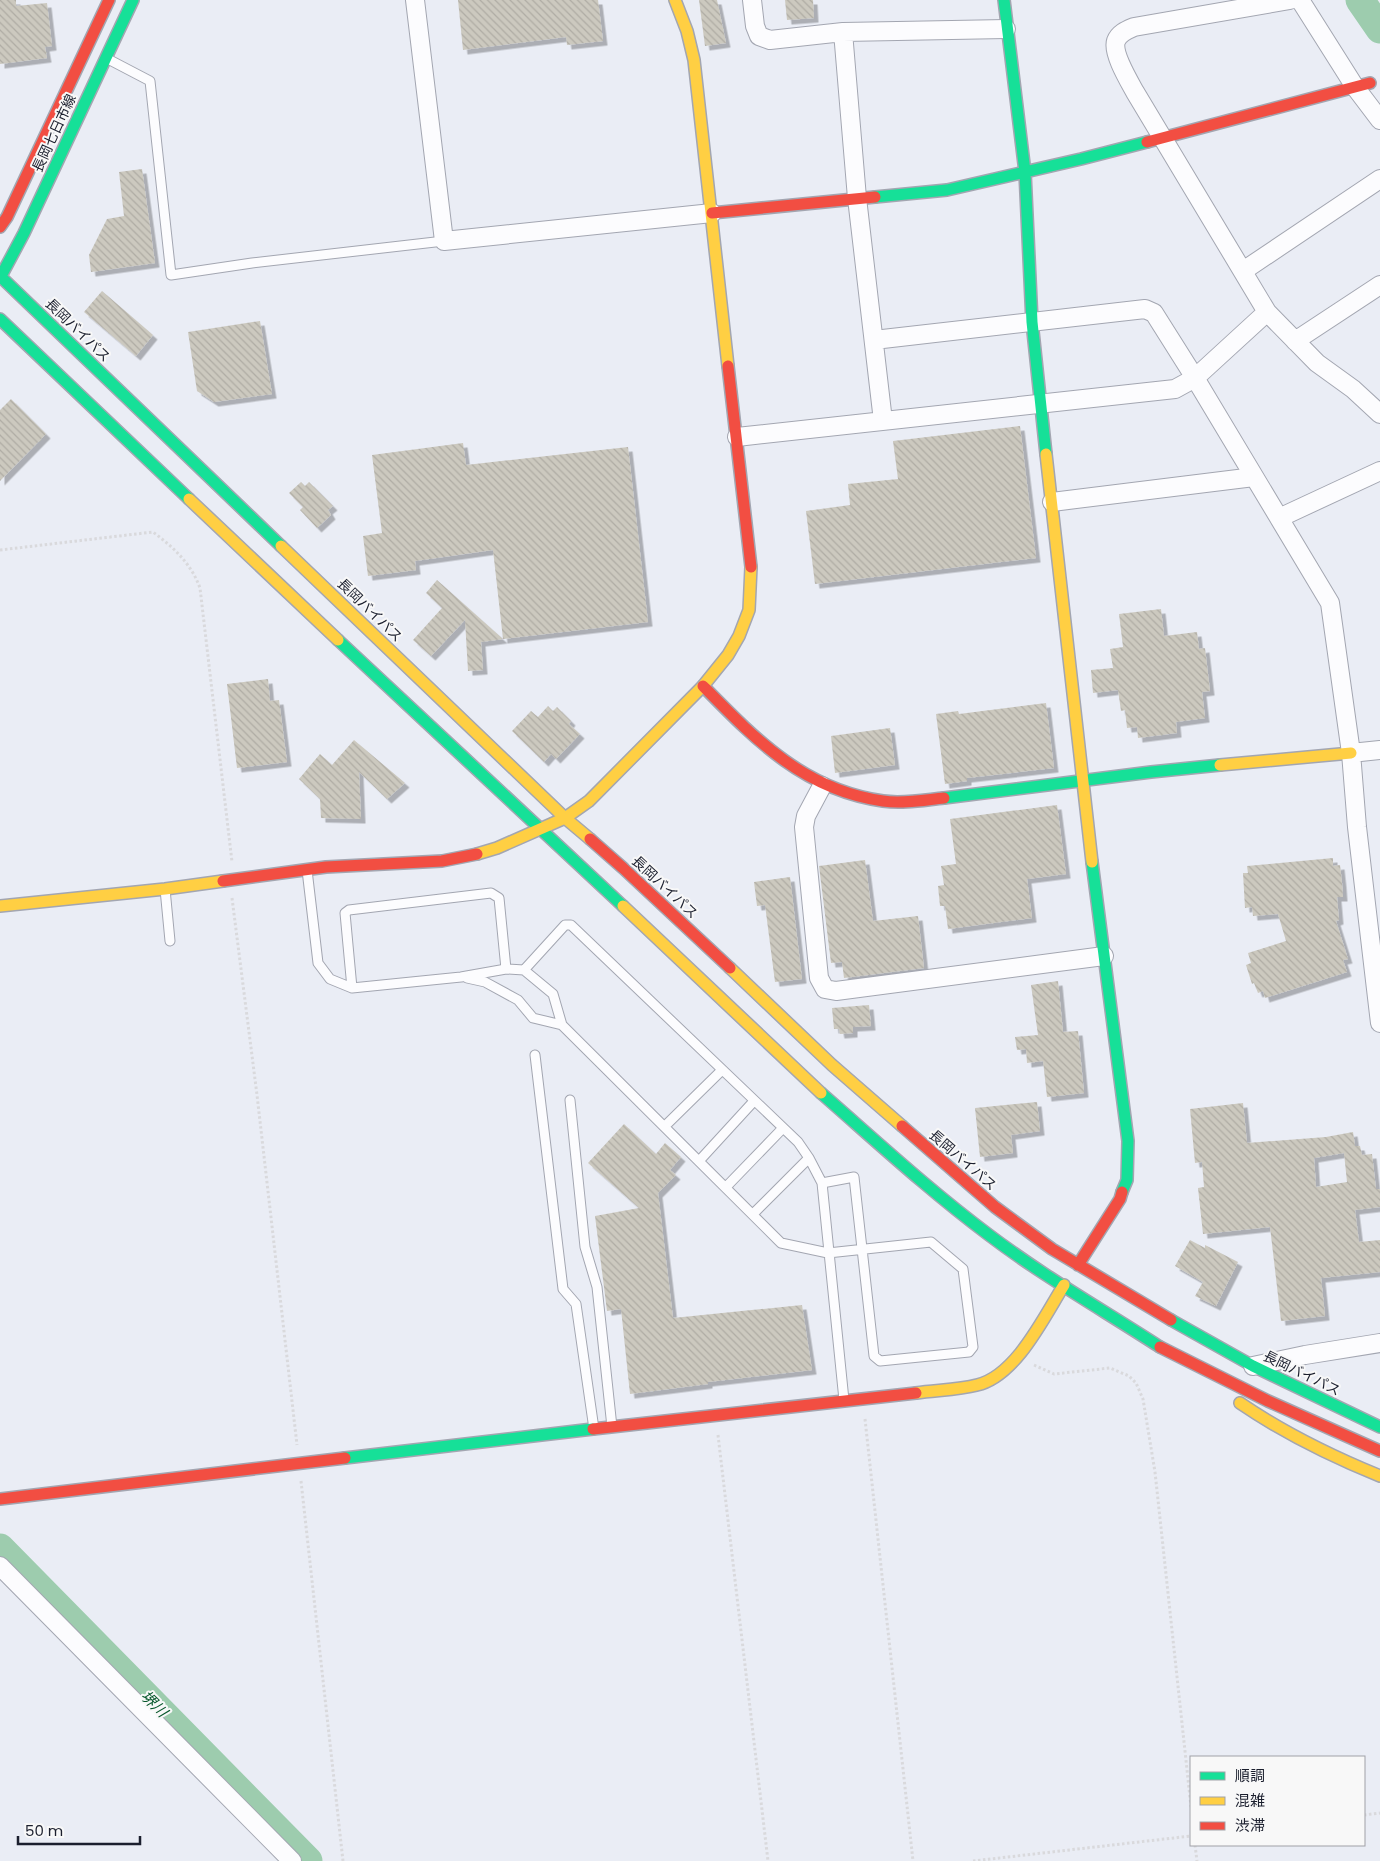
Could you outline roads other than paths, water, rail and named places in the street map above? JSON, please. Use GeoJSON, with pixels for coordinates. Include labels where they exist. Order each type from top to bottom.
{"type":"FeatureCollection","features":[{"type":"Feature","properties":{"kind":"main road","name":"長岡七日市線"},"geometry":{"type":"LineString","coordinates":[[0,227],[7,217],[109,0]]}},
{"type":"Feature","properties":{"kind":"main road","name":"長岡七日市線"},"geometry":{"type":"LineString","coordinates":[[0,277],[24,233],[133,0]]}},
{"type":"Feature","properties":{"kind":"main road"},"geometry":{"type":"LineString","coordinates":[[0,906],[165,889],[307,869],[361,864],[442,861],[470,857],[497,848],[565,818],[589,801],[703,686],[728,655],[739,636],[749,610],[752,574],[694,60],[687,31],[675,0]]}},
{"type":"Feature","properties":{"kind":"main road"},"geometry":{"type":"LineString","coordinates":[[1004,0],[1006,29],[1025,172],[1032,322],[1082,781],[1128,1141],[1128,1180],[1120,1198],[1078,1265]]}},
{"type":"Feature","properties":{"kind":"main road"},"geometry":{"type":"LineString","coordinates":[[712,213],[948,190],[1025,172],[1368,83]]}},
{"type":"Feature","properties":{"kind":"main road","name":"長岡バイパス"},"geometry":{"type":"LineString","coordinates":[[0,277],[565,818],[623,868],[832,1065],[995,1207],[1052,1249],[1190,1332],[1253,1366],[1380,1427]]}},
{"type":"Feature","properties":{"kind":"main road"},"geometry":{"type":"LineString","coordinates":[[0,319],[329,632],[541,828],[802,1076],[874,1140],[989,1235],[1036,1268],[1162,1348],[1261,1418],[1338,1459],[1380,1476]]}},
{"type":"Feature","properties":{"kind":"main road"},"geometry":{"type":"LineString","coordinates":[[703,686],[773,753],[796,771],[822,786],[856,796],[884,801],[917,801],[1151,772],[1351,754]]}},
{"type":"Feature","properties":{"kind":"main road"},"geometry":{"type":"LineString","coordinates":[[0,1499],[612,1427],[863,1400],[978,1385],[995,1378],[1006,1370],[1064,1285]]}},
{"type":"Feature","properties":{"kind":"main road"},"geometry":{"type":"LineString","coordinates":[[1162,1348],[1268,1402],[1380,1451]]}},
{"type":"Feature","properties":{"kind":"main road"},"geometry":{"type":"LineString","coordinates":[[1253,1366],[1335,1392]]}},
{"type":"Feature","properties":{"kind":"street"},"geometry":{"type":"LineString","coordinates":[[415,0],[444,241],[712,213]]}},
{"type":"Feature","properties":{"kind":"street"},"geometry":{"type":"LineString","coordinates":[[752,0],[759,36],[770,40],[843,32],[1006,29]]}},
{"type":"Feature","properties":{"kind":"street"},"geometry":{"type":"LineString","coordinates":[[1290,0],[1134,27],[1119,35],[1115,42],[1116,50],[1125,73],[1267,312],[1317,363],[1377,404]]}},
{"type":"Feature","properties":{"kind":"street"},"geometry":{"type":"LineString","coordinates":[[1300,0],[1368,83],[1380,120]]}},
{"type":"Feature","properties":{"kind":"street"},"geometry":{"type":"LineString","coordinates":[[843,32],[857,198],[883,421]]}},
{"type":"Feature","properties":{"kind":"street"},"geometry":{"type":"LineString","coordinates":[[1243,271],[1380,179]]}},
{"type":"Feature","properties":{"kind":"street"},"geometry":{"type":"LineString","coordinates":[[1295,341],[1380,285]]}},
{"type":"Feature","properties":{"kind":"street"},"geometry":{"type":"LineString","coordinates":[[874,340],[1146,309],[1154,313],[1330,603],[1351,754],[1357,827],[1380,1022]]}},
{"type":"Feature","properties":{"kind":"street"},"geometry":{"type":"LineString","coordinates":[[737,437],[1175,389],[1195,378],[1267,312]]}},
{"type":"Feature","properties":{"kind":"street"},"geometry":{"type":"LineString","coordinates":[[1279,518],[1380,471]]}},
{"type":"Feature","properties":{"kind":"street"},"geometry":{"type":"LineString","coordinates":[[1052,502],[1254,477]]}},
{"type":"Feature","properties":{"kind":"street"},"geometry":{"type":"LineString","coordinates":[[1351,754],[1380,750]]}},
{"type":"Feature","properties":{"kind":"street"},"geometry":{"type":"LineString","coordinates":[[822,786],[806,816],[804,827],[819,978],[825,989],[836,991],[1104,956]]}},
{"type":"Feature","properties":{"kind":"street"},"geometry":{"type":"LineString","coordinates":[[1064,1285],[1078,1265]]}},
{"type":"Feature","properties":{"kind":"street"},"geometry":{"type":"LineString","coordinates":[[1253,1366],[1305,1355],[1380,1343]]}},
{"type":"Feature","properties":{"kind":"street"},"geometry":{"type":"LineString","coordinates":[[0,1566],[292,1861]]}},
{"type":"Feature","properties":{"kind":"lane"},"geometry":{"type":"LineString","coordinates":[[105,58],[150,81],[171,275],[252,263],[444,241]]}},
{"type":"Feature","properties":{"kind":"lane"},"geometry":{"type":"LineString","coordinates":[[307,869],[318,963],[330,979],[352,988],[460,977],[506,969],[524,970],[553,994],[562,1025],[781,1243],[828,1253],[862,1250],[931,1242],[963,1269],[973,1347],[969,1352],[880,1361],[874,1356],[862,1250],[854,1177],[822,1183]]}},
{"type":"Feature","properties":{"kind":"lane"},"geometry":{"type":"LineString","coordinates":[[165,889],[170,941]]}},
{"type":"Feature","properties":{"kind":"lane"},"geometry":{"type":"LineString","coordinates":[[352,988],[345,914],[349,910],[491,893],[499,898],[506,969]]}},
{"type":"Feature","properties":{"kind":"lane"},"geometry":{"type":"LineString","coordinates":[[524,970],[565,925],[571,925],[798,1142],[822,1183],[845,1402]]}},
{"type":"Feature","properties":{"kind":"lane"},"geometry":{"type":"LineString","coordinates":[[460,977],[485,982],[518,1000],[534,1018],[562,1025]]}},
{"type":"Feature","properties":{"kind":"lane"},"geometry":{"type":"LineString","coordinates":[[535,1054],[563,1289],[576,1304],[594,1430]]}},
{"type":"Feature","properties":{"kind":"lane"},"geometry":{"type":"LineString","coordinates":[[665,1126],[722,1070]]}},
{"type":"Feature","properties":{"kind":"lane"},"geometry":{"type":"LineString","coordinates":[[570,1100],[585,1246],[597,1287],[612,1427]]}},
{"type":"Feature","properties":{"kind":"lane"},"geometry":{"type":"LineString","coordinates":[[699,1161],[754,1101]]}},
{"type":"Feature","properties":{"kind":"lane"},"geometry":{"type":"LineString","coordinates":[[726,1187],[783,1128]]}},
{"type":"Feature","properties":{"kind":"lane"},"geometry":{"type":"LineString","coordinates":[[752,1214],[809,1158]]}},
{"type":"Feature","properties":{"kind":"waterway"},"geometry":{"type":"LineString","coordinates":[[1360,0],[1380,29]]}},
{"type":"Feature","properties":{"kind":"waterway","name":"堺川"},"geometry":{"type":"LineString","coordinates":[[0,1548],[308,1861]]}}]}
